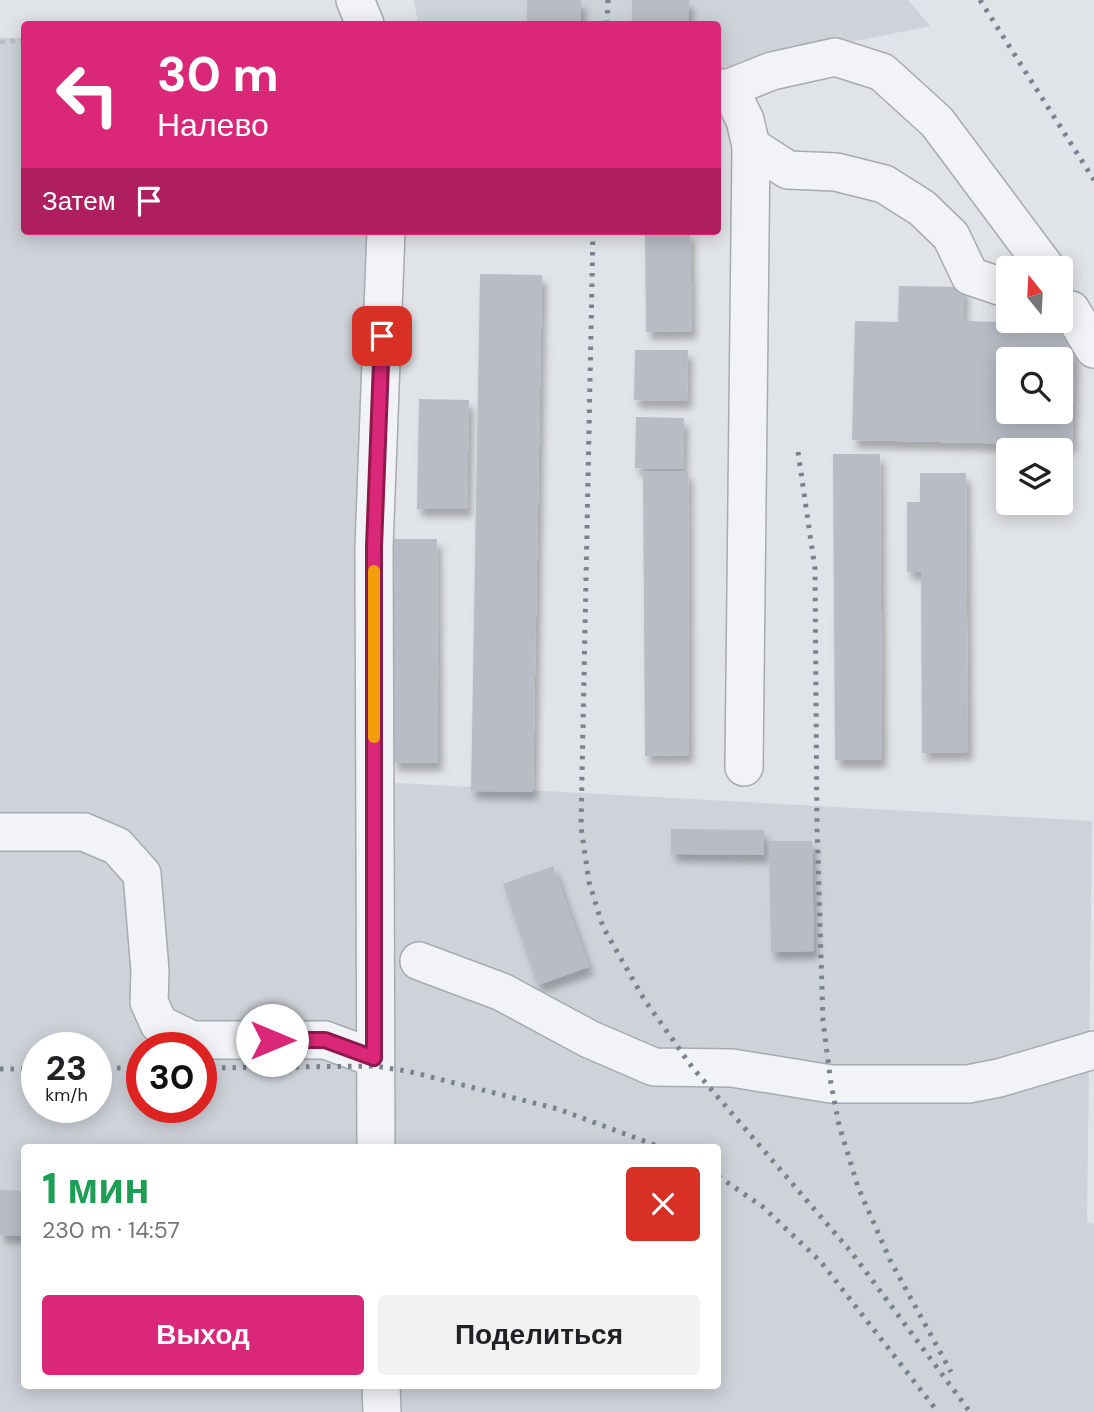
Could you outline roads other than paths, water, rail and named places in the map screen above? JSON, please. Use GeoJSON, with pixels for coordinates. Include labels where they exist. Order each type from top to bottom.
{"type":"FeatureCollection","features":[{"type":"Feature","properties":{"kind":"street"},"geometry":{"type":"LineString","coordinates":[[355,0],[364,21]]}},
{"type":"Feature","properties":{"kind":"street"},"geometry":{"type":"LineString","coordinates":[[744,767],[751,146],[745,120],[723,88],[772,71],[835,57],[882,72],[937,122],[1037,256]]}},
{"type":"Feature","properties":{"kind":"street"},"geometry":{"type":"LineString","coordinates":[[751,146],[788,170],[836,172],[884,184],[922,208],[951,236],[970,276],[996,285]]}},
{"type":"Feature","properties":{"kind":"street"},"geometry":{"type":"LineString","coordinates":[[376,1144],[374,547],[386,235]]}},
{"type":"Feature","properties":{"kind":"street"},"geometry":{"type":"LineString","coordinates":[[1073,304],[1094,332]]}},
{"type":"Feature","properties":{"kind":"street"},"geometry":{"type":"LineString","coordinates":[[1073,313],[1094,349]]}},
{"type":"Feature","properties":{"kind":"street"},"geometry":{"type":"LineString","coordinates":[[0,832],[84,832],[117,846],[142,874],[150,971],[149,1002],[159,1024],[192,1040],[325,1040],[374,1058]]}},
{"type":"Feature","properties":{"kind":"street"},"geometry":{"type":"LineString","coordinates":[[419,961],[502,992],[589,1040],[654,1067],[733,1068],[831,1084],[968,1084],[999,1078],[1094,1050]]}},
{"type":"Feature","properties":{"kind":"street"},"geometry":{"type":"LineString","coordinates":[[381,1389],[382,1412]]}},
{"type":"Feature","properties":{"kind":"railway"},"geometry":{"type":"LineString","coordinates":[[607,21],[608,0]]}},
{"type":"Feature","properties":{"kind":"railway"},"geometry":{"type":"LineString","coordinates":[[980,0],[1094,180]]}},
{"type":"Feature","properties":{"kind":"railway"},"geometry":{"type":"LineString","coordinates":[[593,235],[581,827],[589,882],[603,927],[644,999],[692,1067],[852,1253],[970,1412]]}},
{"type":"Feature","properties":{"kind":"railway"},"geometry":{"type":"LineString","coordinates":[[798,452],[815,569],[817,828],[823,1021],[831,1084],[839,1125],[858,1187],[890,1260],[951,1372]]}},
{"type":"Feature","properties":{"kind":"railway"},"geometry":{"type":"LineString","coordinates":[[217,1068],[374,1066],[407,1071],[558,1109],[652,1144]]}},
{"type":"Feature","properties":{"kind":"railway"},"geometry":{"type":"LineString","coordinates":[[112,1068],[126,1068]]}},
{"type":"Feature","properties":{"kind":"railway"},"geometry":{"type":"LineString","coordinates":[[0,1069],[21,1069]]}},
{"type":"Feature","properties":{"kind":"railway"},"geometry":{"type":"LineString","coordinates":[[721,1178],[763,1207],[821,1262],[938,1412]]}}]}
